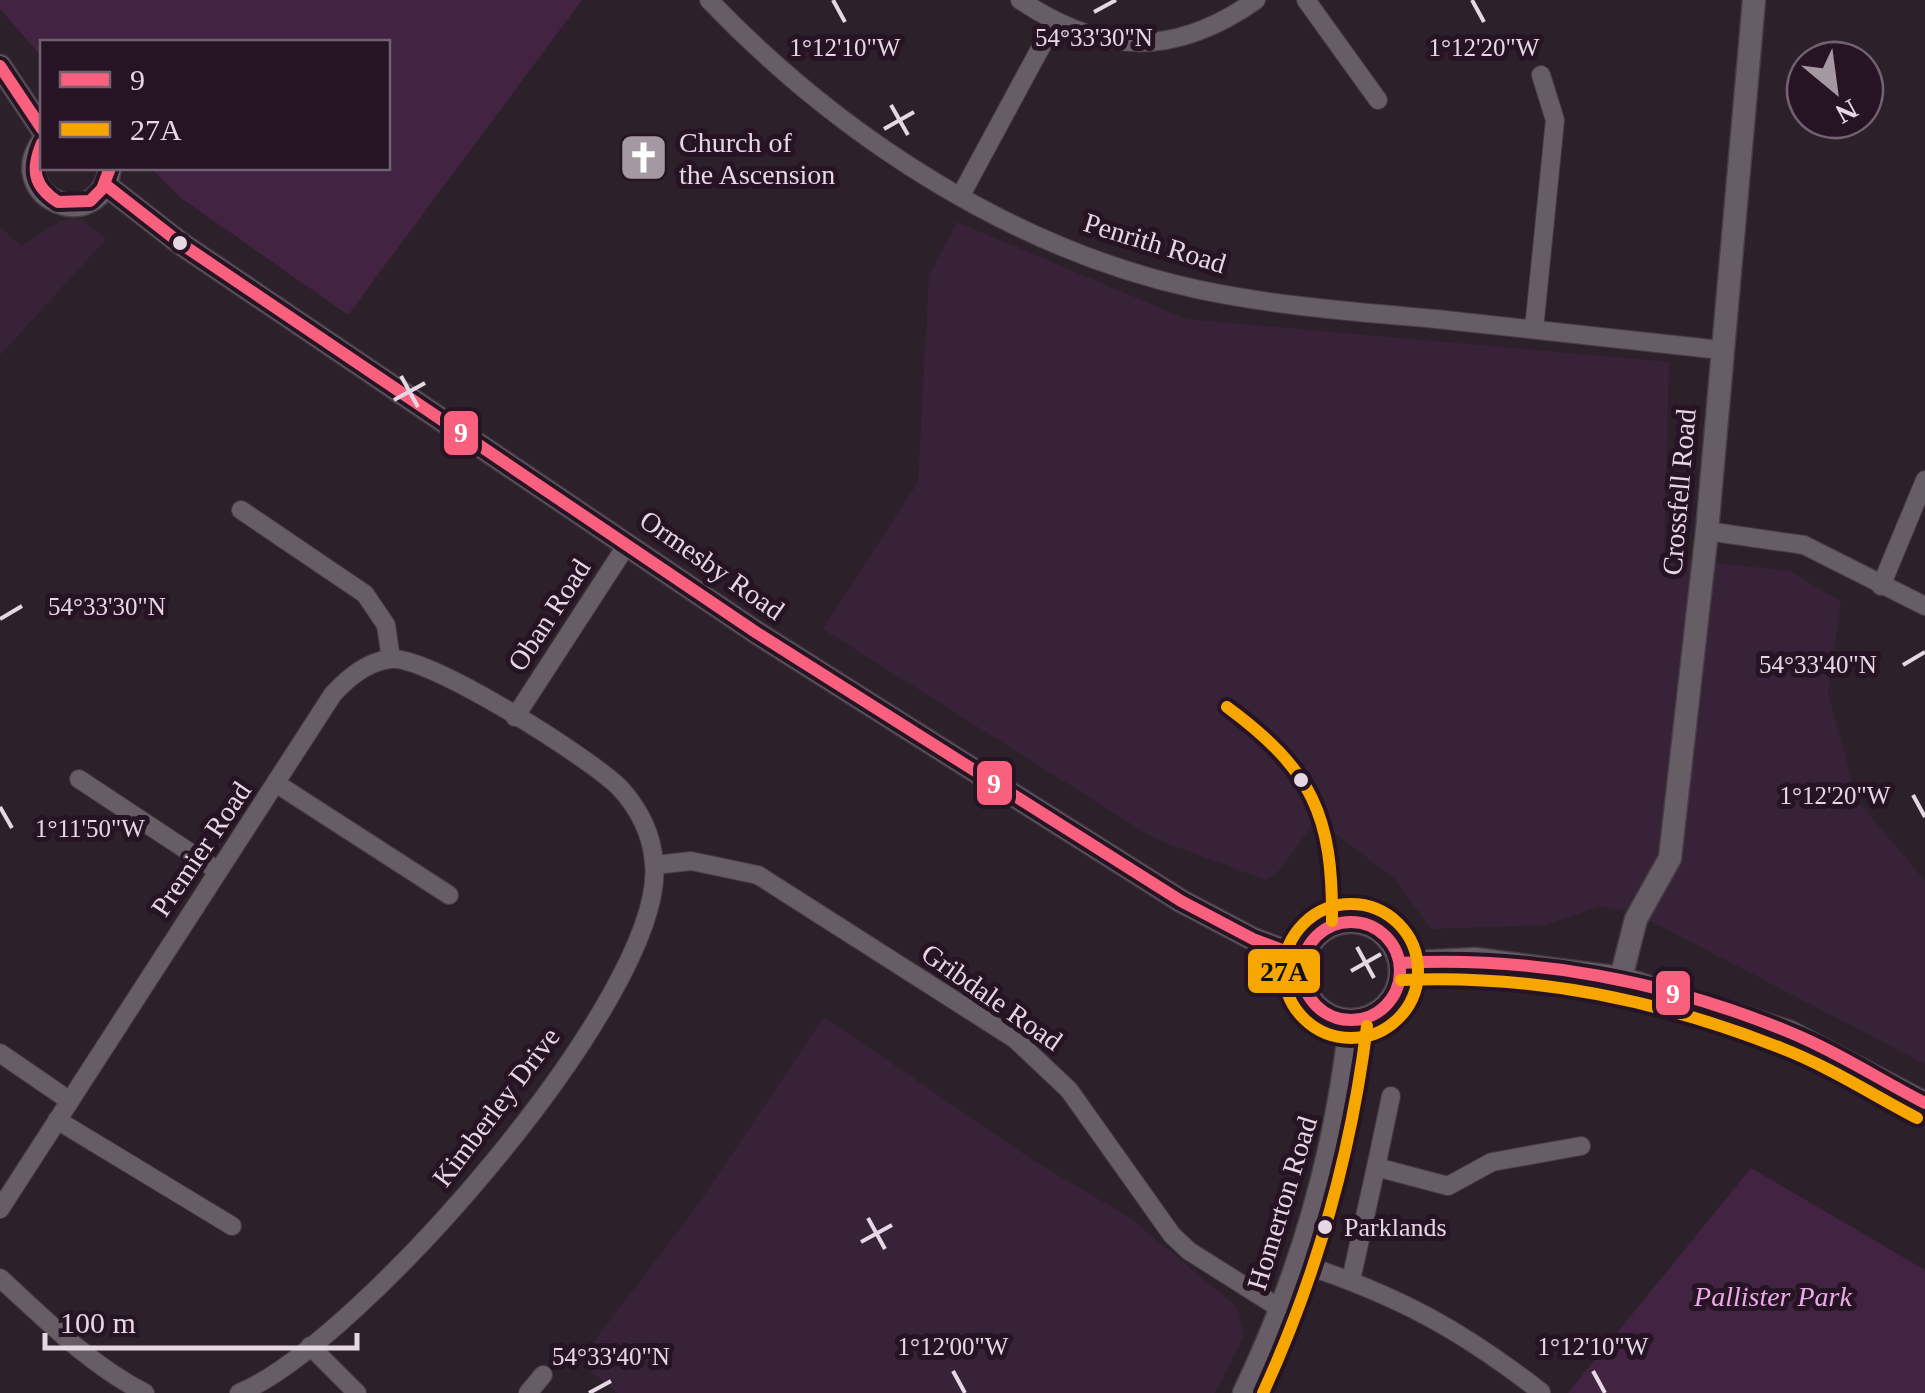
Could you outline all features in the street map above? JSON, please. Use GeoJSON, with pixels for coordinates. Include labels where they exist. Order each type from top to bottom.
{"type":"FeatureCollection","features":[{"type":"Feature","properties":{"kind":"street","name":"Penrith Road"},"geometry":{"type":"LineString","coordinates":[[709,0],[843,121],[961,194],[1018,225],[1082,252],[1196,289],[1319,308],[1721,350]]}},
{"type":"Feature","properties":{"kind":"street"},"geometry":{"type":"LineString","coordinates":[[1020,0],[1054,23],[1086,36],[1159,44],[1226,21],[1256,0]]}},
{"type":"Feature","properties":{"kind":"street"},"geometry":{"type":"LineString","coordinates":[[1306,0],[1378,100]]}},
{"type":"Feature","properties":{"kind":"street","name":"Crossfell Road"},"geometry":{"type":"LineString","coordinates":[[1621,978],[1636,919],[1670,858],[1707,531],[1754,0]]}},
{"type":"Feature","properties":{"kind":"street"},"geometry":{"type":"LineString","coordinates":[[961,194],[1054,23]]}},
{"type":"Feature","properties":{"kind":"street"},"geometry":{"type":"LineString","coordinates":[[0,66],[40,126]]}},
{"type":"Feature","properties":{"kind":"street"},"geometry":{"type":"LineString","coordinates":[[1534,329],[1555,120],[1541,75]]}},
{"type":"Feature","properties":{"kind":"street"},"geometry":{"type":"LineString","coordinates":[[40,149],[35,168],[43,195],[74,205],[95,198],[109,177]]}},
{"type":"Feature","properties":{"kind":"street","name":"Ormesby Road"},"geometry":{"type":"LineString","coordinates":[[109,177],[180,243],[757,634],[1121,865],[1253,939],[1304,958]]}},
{"type":"Feature","properties":{"kind":"street"},"geometry":{"type":"LineString","coordinates":[[1882,586],[1925,480]]}},
{"type":"Feature","properties":{"kind":"street"},"geometry":{"type":"LineString","coordinates":[[240,510],[366,594],[386,625],[391,659],[433,669],[515,717]]}},
{"type":"Feature","properties":{"kind":"street"},"geometry":{"type":"LineString","coordinates":[[1707,531],[1804,545],[1925,606]]}},
{"type":"Feature","properties":{"kind":"street","name":"Oban Road"},"geometry":{"type":"LineString","coordinates":[[515,717],[628,543]]}},
{"type":"Feature","properties":{"kind":"street","name":"Premier Road"},"geometry":{"type":"LineString","coordinates":[[0,1209],[340,686],[368,666],[391,659]]}},
{"type":"Feature","properties":{"kind":"street","name":"Kimberley Drive"},"geometry":{"type":"LineString","coordinates":[[239,1393],[277,1372],[310,1346],[437,1228],[559,1080],[618,978],[648,916],[655,865],[642,818],[617,786],[515,717]]}},
{"type":"Feature","properties":{"kind":"street"},"geometry":{"type":"LineString","coordinates":[[79,779],[218,870]]}},
{"type":"Feature","properties":{"kind":"street"},"geometry":{"type":"LineString","coordinates":[[277,784],[449,895]]}},
{"type":"Feature","properties":{"kind":"street","name":"Gribdale Road"},"geometry":{"type":"LineString","coordinates":[[655,865],[691,861],[758,874],[1015,1039],[1069,1090],[1172,1235],[1189,1251],[1281,1309]]}},
{"type":"Feature","properties":{"kind":"street"},"geometry":{"type":"LineString","coordinates":[[1349,922],[1383,932],[1400,964],[1399,985],[1381,1011],[1350,1024],[1316,1006],[1304,988],[1304,958],[1314,938],[1333,925],[1349,922]]}},
{"type":"Feature","properties":{"kind":"street"},"geometry":{"type":"LineString","coordinates":[[1400,964],[1475,959],[1621,978],[1790,1032],[1925,1103]]}},
{"type":"Feature","properties":{"kind":"street","name":"Homerton Road"},"geometry":{"type":"LineString","coordinates":[[1244,1393],[1299,1263],[1340,1114],[1350,1024]]}},
{"type":"Feature","properties":{"kind":"street"},"geometry":{"type":"LineString","coordinates":[[0,1053],[70,1102]]}},
{"type":"Feature","properties":{"kind":"street"},"geometry":{"type":"LineString","coordinates":[[1351,1280],[1390,1096]]}},
{"type":"Feature","properties":{"kind":"street"},"geometry":{"type":"LineString","coordinates":[[58,1120],[232,1226]]}},
{"type":"Feature","properties":{"kind":"street"},"geometry":{"type":"LineString","coordinates":[[1376,1167],[1448,1186],[1492,1162],[1581,1146]]}},
{"type":"Feature","properties":{"kind":"street"},"geometry":{"type":"LineString","coordinates":[[1299,1263],[1351,1280],[1456,1328],[1541,1392]]}},
{"type":"Feature","properties":{"kind":"street"},"geometry":{"type":"LineString","coordinates":[[0,1278],[92,1360],[145,1393]]}},
{"type":"Feature","properties":{"kind":"street"},"geometry":{"type":"LineString","coordinates":[[310,1346],[357,1393]]}},
{"type":"Feature","properties":{"kind":"street"},"geometry":{"type":"LineString","coordinates":[[528,1393],[543,1375]]}},
{"type":"Feature","properties":{"kind":"shaded area"},"geometry":{"type":"Polygon","coordinates":[[[78,217],[106,239],[0,355],[0,227],[21,246],[60,221],[78,217]]]}},
{"type":"Feature","properties":{"kind":"shaded area"},"geometry":{"type":"Polygon","coordinates":[[[957,222],[1186,319],[1669,362],[1664,557],[1790,571],[1841,602],[1828,693],[1857,800],[1925,881],[1925,1064],[1637,914],[1600,906],[1546,925],[1431,929],[1394,878],[1316,819],[1281,869],[1266,880],[1155,839],[823,629],[918,482],[929,276],[957,222]]]}},
{"type":"Feature","properties":{"kind":"shaded area"},"geometry":{"type":"Polygon","coordinates":[[[824,1017],[1034,1161],[1129,1217],[1236,1306],[1244,1336],[1215,1393],[617,1393],[579,1361],[698,1205],[824,1017]]]}},
{"type":"Feature","properties":{"kind":"green space"},"geometry":{"type":"Polygon","coordinates":[[[0,0],[582,0],[348,315],[181,198],[153,170],[390,170],[390,40],[40,40],[40,55],[0,9],[0,0]]]}},
{"type":"Feature","properties":{"kind":"green space","name":"Pallister Park"},"geometry":{"type":"Polygon","coordinates":[[[1751,1168],[1925,1270],[1925,1393],[1568,1393],[1751,1168]]]}},
{"type":"Feature","properties":{"kind":"transit line","name":"9"},"geometry":{"type":"LineString","coordinates":[[0,66],[40,126]]}},
{"type":"Feature","properties":{"kind":"transit line","name":"9"},"geometry":{"type":"LineString","coordinates":[[40,149],[36,176],[43,190],[58,202],[90,201],[102,189],[109,170]]}},
{"type":"Feature","properties":{"kind":"transit line","name":"9"},"geometry":{"type":"LineString","coordinates":[[107,186],[180,243],[757,633],[1181,901],[1253,939],[1304,958]]}},
{"type":"Feature","properties":{"kind":"transit line","name":"27A"},"geometry":{"type":"LineString","coordinates":[[1227,707],[1279,752],[1312,798],[1328,852],[1332,921]]}},
{"type":"Feature","properties":{"kind":"transit line","name":"27A"},"geometry":{"type":"LineString","coordinates":[[1351,904],[1377,909],[1398,924],[1413,945],[1418,971],[1413,997],[1398,1018],[1377,1033],[1351,1038],[1325,1033],[1304,1018],[1289,997],[1284,971],[1289,945],[1304,924],[1325,909],[1351,904]]}},
{"type":"Feature","properties":{"kind":"transit line","name":"9"},"geometry":{"type":"LineString","coordinates":[[1351,922],[1370,926],[1386,936],[1396,952],[1400,971],[1396,990],[1386,1006],[1370,1016],[1351,1020],[1332,1016],[1316,1006],[1306,990],[1302,971],[1306,952],[1316,936],[1332,926],[1351,922]]}},
{"type":"Feature","properties":{"kind":"transit line","name":"9"},"geometry":{"type":"LineString","coordinates":[[1400,963],[1549,968],[1647,986],[1742,1014],[1806,1040],[1925,1103]]}},
{"type":"Feature","properties":{"kind":"transit line","name":"27A"},"geometry":{"type":"LineString","coordinates":[[1401,980],[1499,981],[1547,986],[1689,1016],[1799,1055],[1917,1118]]}},
{"type":"Feature","properties":{"kind":"transit line","name":"27A"},"geometry":{"type":"LineString","coordinates":[[1263,1393],[1300,1304],[1329,1214],[1352,1121],[1367,1026]]}},
{"type":"Feature","properties":{"kind":"place","name":"Church of the Ascension"},"geometry":{"type":"Point","coordinates":[644,158]}},
{"type":"Feature","properties":{"kind":"place","name":"Parklands"},"geometry":{"type":"Point","coordinates":[1325,1227]}}]}
